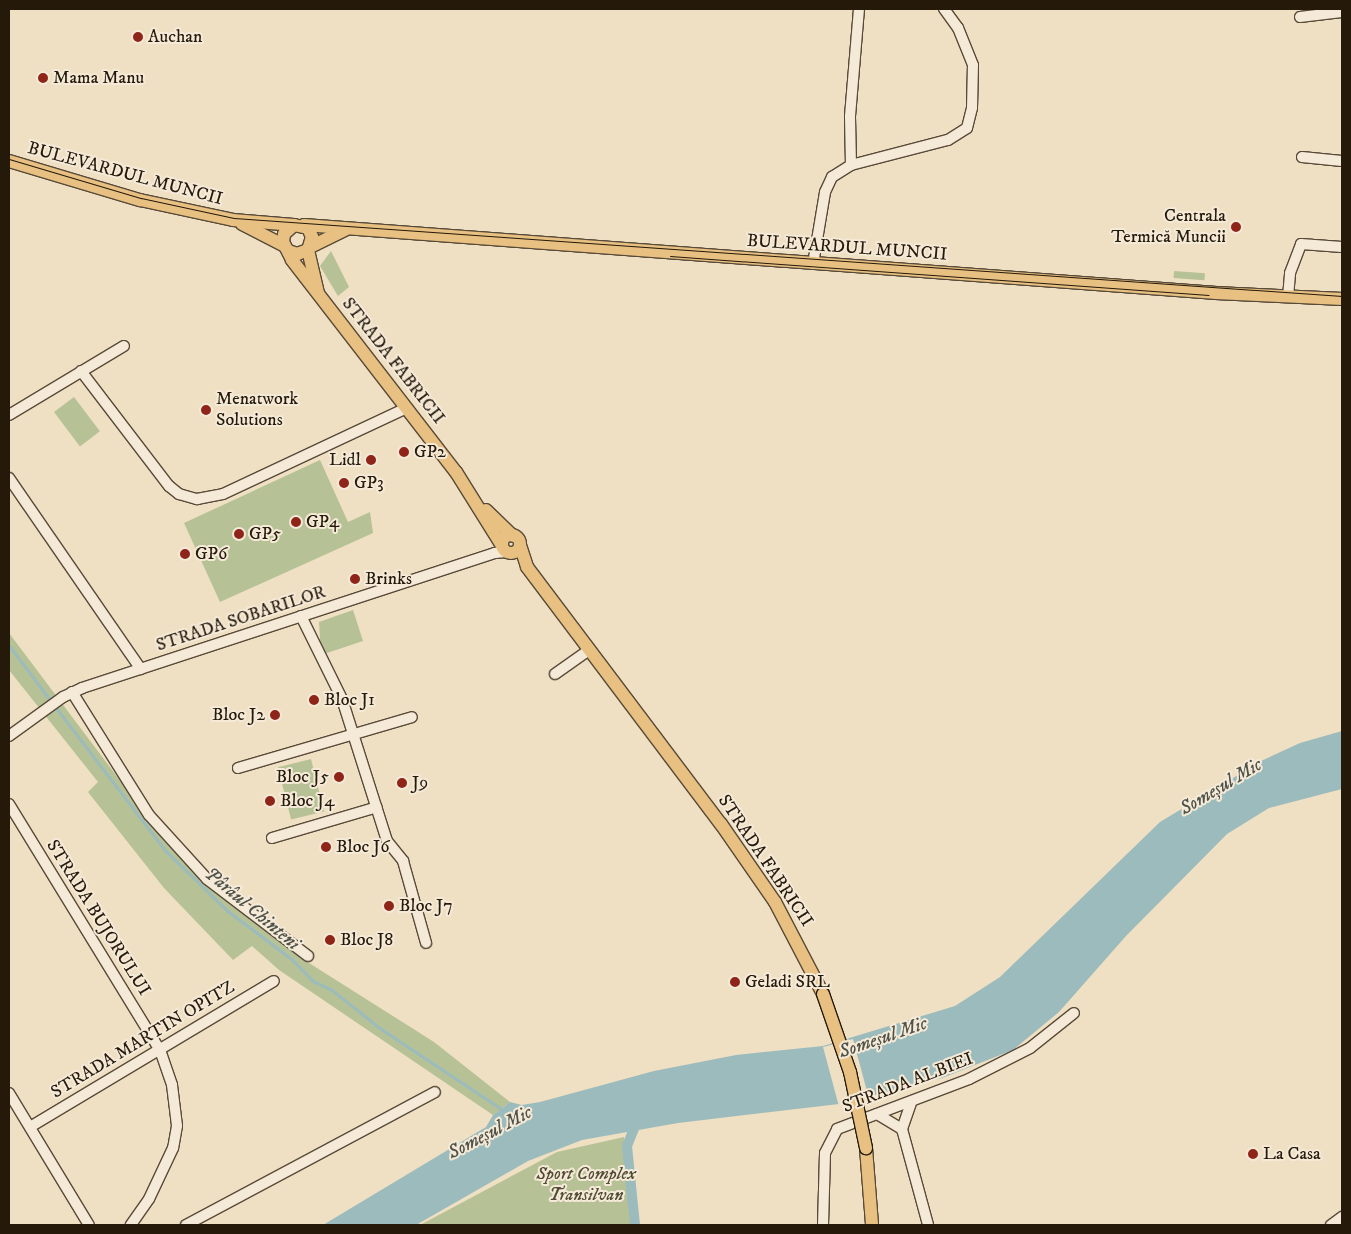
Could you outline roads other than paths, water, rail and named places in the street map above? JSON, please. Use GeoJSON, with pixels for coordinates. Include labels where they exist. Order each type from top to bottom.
{"type":"FeatureCollection","features":[{"type":"Feature","properties":{"kind":"main road","name":"BULEVARDUL MUNCII"},"geometry":{"type":"LineString","coordinates":[[9,161],[140,200],[233,220],[813,264],[1288,297],[1342,299]]}},
{"type":"Feature","properties":{"kind":"main road","name":"BULEVARDUL MUNCII"},"geometry":{"type":"LineString","coordinates":[[233,220],[287,248]]}},
{"type":"Feature","properties":{"kind":"main road"},"geometry":{"type":"LineString","coordinates":[[299,225],[312,237],[309,248],[297,254],[287,248],[284,234],[299,225]]}},
{"type":"Feature","properties":{"kind":"main road","name":"BULEVARDUL MUNCII"},"geometry":{"type":"LineString","coordinates":[[309,248],[350,229]]}},
{"type":"Feature","properties":{"kind":"main road","name":"STRADA FABRICII"},"geometry":{"type":"LineString","coordinates":[[287,248],[303,279],[318,293],[475,499],[502,550],[525,564]]}},
{"type":"Feature","properties":{"kind":"main road","name":"STRADA FABRICII"},"geometry":{"type":"LineString","coordinates":[[309,248],[318,293]]}},
{"type":"Feature","properties":{"kind":"main road","name":"STRADA FABRICII"},"geometry":{"type":"LineString","coordinates":[[475,499],[517,540],[525,564],[759,878],[804,952],[839,1035],[865,1138],[872,1225]]}},
{"type":"Feature","properties":{"kind":"main road"},"geometry":{"type":"LineString","coordinates":[[502,550],[515,553],[517,540]]}},
{"type":"Feature","properties":{"kind":"street"},"geometry":{"type":"LineString","coordinates":[[852,165],[850,116],[858,9]]}},
{"type":"Feature","properties":{"kind":"street"},"geometry":{"type":"LineString","coordinates":[[813,264],[828,184],[832,176],[852,165],[948,140],[967,128],[972,108],[973,65],[958,28],[944,9]]}},
{"type":"Feature","properties":{"kind":"street"},"geometry":{"type":"LineString","coordinates":[[1300,17],[1342,12]]}},
{"type":"Feature","properties":{"kind":"street"},"geometry":{"type":"LineString","coordinates":[[1302,157],[1342,161]]}},
{"type":"Feature","properties":{"kind":"street"},"geometry":{"type":"LineString","coordinates":[[1288,297],[1290,273],[1301,244],[1342,247]]}},
{"type":"Feature","properties":{"kind":"street"},"geometry":{"type":"LineString","coordinates":[[9,415],[124,346]]}},
{"type":"Feature","properties":{"kind":"street"},"geometry":{"type":"LineString","coordinates":[[81,371],[168,486],[179,494],[197,499],[223,494],[407,408]]}},
{"type":"Feature","properties":{"kind":"street"},"geometry":{"type":"LineString","coordinates":[[9,478],[142,668]]}},
{"type":"Feature","properties":{"kind":"street","name":"STRADA SOBARILOR"},"geometry":{"type":"LineString","coordinates":[[9,736],[68,695],[142,668],[502,550]]}},
{"type":"Feature","properties":{"kind":"street"},"geometry":{"type":"LineString","coordinates":[[301,616],[342,699],[387,841],[403,861],[426,943]]}},
{"type":"Feature","properties":{"kind":"street"},"geometry":{"type":"LineString","coordinates":[[555,674],[589,650]]}},
{"type":"Feature","properties":{"kind":"street"},"geometry":{"type":"LineString","coordinates":[[68,695],[149,815],[207,879],[308,956]]}},
{"type":"Feature","properties":{"kind":"street"},"geometry":{"type":"LineString","coordinates":[[238,768],[412,717]]}},
{"type":"Feature","properties":{"kind":"street","name":"STRADA BUJORULUI"},"geometry":{"type":"LineString","coordinates":[[9,804],[160,1050],[172,1085],[177,1126],[164,1171],[131,1225]]}},
{"type":"Feature","properties":{"kind":"street"},"geometry":{"type":"LineString","coordinates":[[272,838],[377,807]]}},
{"type":"Feature","properties":{"kind":"street","name":"STRADA MARTIN OPITZ"},"geometry":{"type":"LineString","coordinates":[[30,1127],[274,982]]}},
{"type":"Feature","properties":{"kind":"street","name":"STRADA ALBIEI"},"geometry":{"type":"LineString","coordinates":[[823,1225],[828,1142],[837,1129],[955,1086],[1014,1057],[1074,1013]]}},
{"type":"Feature","properties":{"kind":"street"},"geometry":{"type":"LineString","coordinates":[[186,1225],[435,1092]]}},
{"type":"Feature","properties":{"kind":"street"},"geometry":{"type":"LineString","coordinates":[[9,1093],[89,1225]]}},
{"type":"Feature","properties":{"kind":"street"},"geometry":{"type":"LineString","coordinates":[[911,1103],[902,1129],[928,1225]]}},
{"type":"Feature","properties":{"kind":"street"},"geometry":{"type":"LineString","coordinates":[[877,1114],[902,1129]]}},
{"type":"Feature","properties":{"kind":"street"},"geometry":{"type":"LineString","coordinates":[[1332,1225],[1342,1217]]}},
{"type":"Feature","properties":{"kind":"water","name":"Someșul Mic"},"geometry":{"type":"Polygon","coordinates":[[[1342,731],[1342,789],[1269,808],[1227,834],[1126,936],[1059,1012],[1013,1050],[942,1078],[839,1104],[678,1123],[582,1140],[528,1161],[416,1225],[323,1225],[486,1127],[493,1115],[510,1102],[522,1105],[540,1102],[654,1071],[736,1055],[823,1046],[955,1006],[1000,977],[1160,822],[1261,761],[1300,743],[1342,731]]]}},
{"type":"Feature","properties":{"kind":"waterway","name":"Pârâul Chinteni"},"geometry":{"type":"LineString","coordinates":[[9,645],[52,702]]}},
{"type":"Feature","properties":{"kind":"waterway","name":"Pârâul Chinteni"},"geometry":{"type":"LineString","coordinates":[[55,706],[166,851],[228,911],[293,960],[313,981],[332,990],[380,1028],[503,1110]]}},
{"type":"Feature","properties":{"kind":"waterway"},"geometry":{"type":"LineString","coordinates":[[635,1225],[627,1146],[638,1119]]}},
{"type":"Feature","properties":{"kind":"tram line"},"geometry":{"type":"LineString","coordinates":[[9,159],[141,198],[234,218],[1342,296]]}},
{"type":"Feature","properties":{"kind":"tram line"},"geometry":{"type":"LineString","coordinates":[[670,256],[1209,295]]}},
{"type":"Feature","properties":{"kind":"place","name":"Auchan"},"geometry":{"type":"Point","coordinates":[138,37]}},
{"type":"Feature","properties":{"kind":"place","name":"Mama Manu"},"geometry":{"type":"Point","coordinates":[43,78]}},
{"type":"Feature","properties":{"kind":"place","name":"Centrala Termică Muncii"},"geometry":{"type":"Point","coordinates":[1236,227]}},
{"type":"Feature","properties":{"kind":"place","name":"Menatwork Solutions"},"geometry":{"type":"Point","coordinates":[206,410]}},
{"type":"Feature","properties":{"kind":"place","name":"GP2"},"geometry":{"type":"Point","coordinates":[404,452]}},
{"type":"Feature","properties":{"kind":"place","name":"Lidl"},"geometry":{"type":"Point","coordinates":[371,460]}},
{"type":"Feature","properties":{"kind":"place","name":"GP3"},"geometry":{"type":"Point","coordinates":[344,483]}},
{"type":"Feature","properties":{"kind":"place","name":"GP4"},"geometry":{"type":"Point","coordinates":[296,522]}},
{"type":"Feature","properties":{"kind":"place","name":"GP5"},"geometry":{"type":"Point","coordinates":[239,534]}},
{"type":"Feature","properties":{"kind":"place","name":"GP6"},"geometry":{"type":"Point","coordinates":[185,554]}},
{"type":"Feature","properties":{"kind":"place","name":"Brinks"},"geometry":{"type":"Point","coordinates":[355,579]}},
{"type":"Feature","properties":{"kind":"place","name":"Bloc J1"},"geometry":{"type":"Point","coordinates":[314,700]}},
{"type":"Feature","properties":{"kind":"place","name":"Bloc J2"},"geometry":{"type":"Point","coordinates":[275,715]}},
{"type":"Feature","properties":{"kind":"place","name":"Bloc J5"},"geometry":{"type":"Point","coordinates":[339,777]}},
{"type":"Feature","properties":{"kind":"place","name":"J9"},"geometry":{"type":"Point","coordinates":[402,783]}},
{"type":"Feature","properties":{"kind":"place","name":"Bloc J4"},"geometry":{"type":"Point","coordinates":[270,801]}},
{"type":"Feature","properties":{"kind":"place","name":"Bloc J6"},"geometry":{"type":"Point","coordinates":[326,847]}},
{"type":"Feature","properties":{"kind":"place","name":"Bloc J7"},"geometry":{"type":"Point","coordinates":[389,906]}},
{"type":"Feature","properties":{"kind":"place","name":"Bloc J8"},"geometry":{"type":"Point","coordinates":[330,940]}},
{"type":"Feature","properties":{"kind":"place","name":"Geladi SRL"},"geometry":{"type":"Point","coordinates":[735,982]}},
{"type":"Feature","properties":{"kind":"place","name":"La Casa"},"geometry":{"type":"Point","coordinates":[1253,1154]}},
{"type":"Feature","properties":{"kind":"park label","name":"Sport Complex Transilvan"},"geometry":{"type":"Point","coordinates":[586,1185]}}]}
